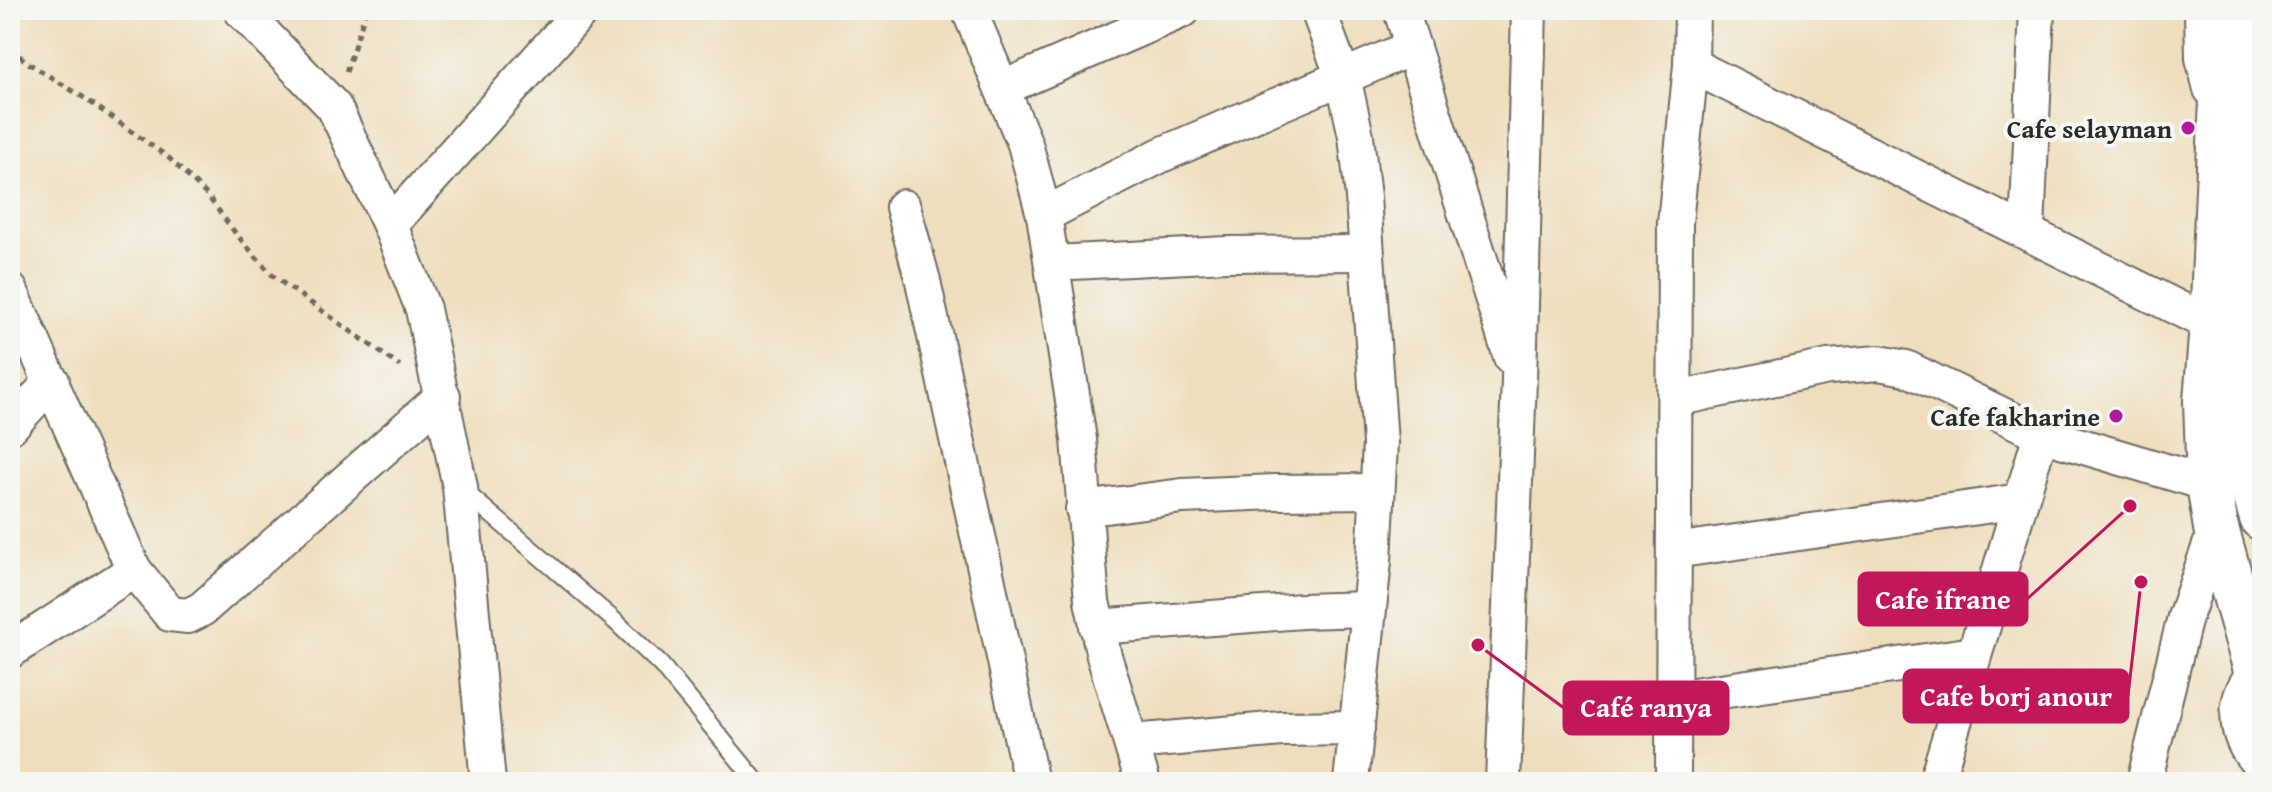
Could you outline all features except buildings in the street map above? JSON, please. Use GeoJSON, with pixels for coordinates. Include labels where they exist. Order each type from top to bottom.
{"type":"FeatureCollection","features":[{"type":"Feature","properties":{"kind":"street"},"geometry":{"type":"LineString","coordinates":[[241,10],[334,107],[390,225],[423,309],[460,487],[488,782]]}},
{"type":"Feature","properties":{"kind":"street"},"geometry":{"type":"LineString","coordinates":[[390,225],[582,10]]}},
{"type":"Feature","properties":{"kind":"street"},"geometry":{"type":"LineString","coordinates":[[969,10],[1025,144],[1044,215],[1079,439],[1092,601],[1104,656],[1143,782]]}},
{"type":"Feature","properties":{"kind":"street"},"geometry":{"type":"LineString","coordinates":[[1003,88],[1183,10]]}},
{"type":"Feature","properties":{"kind":"street"},"geometry":{"type":"LineString","coordinates":[[1318,10],[1343,77],[1356,136],[1380,443],[1374,561],[1351,782]]}},
{"type":"Feature","properties":{"kind":"street"},"geometry":{"type":"LineString","coordinates":[[1401,10],[1519,380]]}},
{"type":"Feature","properties":{"kind":"street"},"geometry":{"type":"LineString","coordinates":[[1503,782],[1519,380],[1529,10]]}},
{"type":"Feature","properties":{"kind":"street"},"geometry":{"type":"LineString","coordinates":[[1673,782],[1675,223],[1691,65],[1692,10]]}},
{"type":"Feature","properties":{"kind":"street"},"geometry":{"type":"LineString","coordinates":[[2027,230],[2037,10]]}},
{"type":"Feature","properties":{"kind":"street"},"geometry":{"type":"LineString","coordinates":[[2202,10],[2203,58],[2222,129]]}},
{"type":"Feature","properties":{"kind":"street"},"geometry":{"type":"LineString","coordinates":[[2226,10],[2206,401],[2209,484],[2216,528],[2260,675],[2248,691],[2243,708],[2243,725],[2261,766]]}},
{"type":"Feature","properties":{"kind":"street"},"geometry":{"type":"LineString","coordinates":[[2260,10],[2240,402],[2249,473],[2262,518]]}},
{"type":"Feature","properties":{"kind":"street"},"geometry":{"type":"LineString","coordinates":[[1044,215],[1161,155],[1413,47]]}},
{"type":"Feature","properties":{"kind":"street"},"geometry":{"type":"LineString","coordinates":[[1691,65],[2212,325]]}},
{"type":"Feature","properties":{"kind":"street"},"geometry":{"type":"LineString","coordinates":[[903,207],[923,281],[1031,782]]}},
{"type":"Feature","properties":{"kind":"street"},"geometry":{"type":"LineString","coordinates":[[1053,263],[1227,254],[1366,253]]}},
{"type":"Feature","properties":{"kind":"street"},"geometry":{"type":"LineString","coordinates":[[10,290],[134,570],[170,614],[188,616],[202,609],[443,396]]}},
{"type":"Feature","properties":{"kind":"street"},"geometry":{"type":"LineString","coordinates":[[1675,399],[1828,367],[1879,363],[1906,368],[2041,434],[2209,484]]}},
{"type":"Feature","properties":{"kind":"street"},"geometry":{"type":"LineString","coordinates":[[10,427],[52,381]]}},
{"type":"Feature","properties":{"kind":"street"},"geometry":{"type":"LineString","coordinates":[[1936,782],[2041,434]]}},
{"type":"Feature","properties":{"kind":"street"},"geometry":{"type":"LineString","coordinates":[[1083,509],[1182,496],[1376,491]]}},
{"type":"Feature","properties":{"kind":"street"},"geometry":{"type":"LineString","coordinates":[[1674,551],[2020,501]]}},
{"type":"Feature","properties":{"kind":"street"},"geometry":{"type":"LineString","coordinates":[[2144,782],[2185,617],[2216,528]]}},
{"type":"Feature","properties":{"kind":"street"},"geometry":{"type":"LineString","coordinates":[[10,651],[134,570]]}},
{"type":"Feature","properties":{"kind":"street"},"geometry":{"type":"LineString","coordinates":[[1097,627],[1368,609]]}},
{"type":"Feature","properties":{"kind":"street"},"geometry":{"type":"LineString","coordinates":[[1673,698],[1974,654]]}},
{"type":"Feature","properties":{"kind":"street"},"geometry":{"type":"LineString","coordinates":[[1132,742],[1282,729],[1357,728]]}},
{"type":"Feature","properties":{"kind":"lane"},"geometry":{"type":"LineString","coordinates":[[460,487],[661,665],[757,782]]}},
{"type":"Feature","properties":{"kind":"path"},"geometry":{"type":"LineString","coordinates":[[334,107],[366,10]]}},
{"type":"Feature","properties":{"kind":"path"},"geometry":{"type":"LineString","coordinates":[[10,48],[169,158],[207,195],[273,276],[443,396]]}},
{"type":"Feature","properties":{"kind":"place","name":"Cafe selayman"},"geometry":{"type":"Point","coordinates":[2188,128]}},
{"type":"Feature","properties":{"kind":"place","name":"Cafe fakharine"},"geometry":{"type":"Point","coordinates":[2116,416]}},
{"type":"Feature","properties":{"kind":"place","name":"Cafe ifrane"},"geometry":{"type":"Point","coordinates":[2130,506]}},
{"type":"Feature","properties":{"kind":"place","name":"Cafe borj anour"},"geometry":{"type":"Point","coordinates":[2141,582]}},
{"type":"Feature","properties":{"kind":"place","name":"Café ranya"},"geometry":{"type":"Point","coordinates":[1478,645]}}]}
